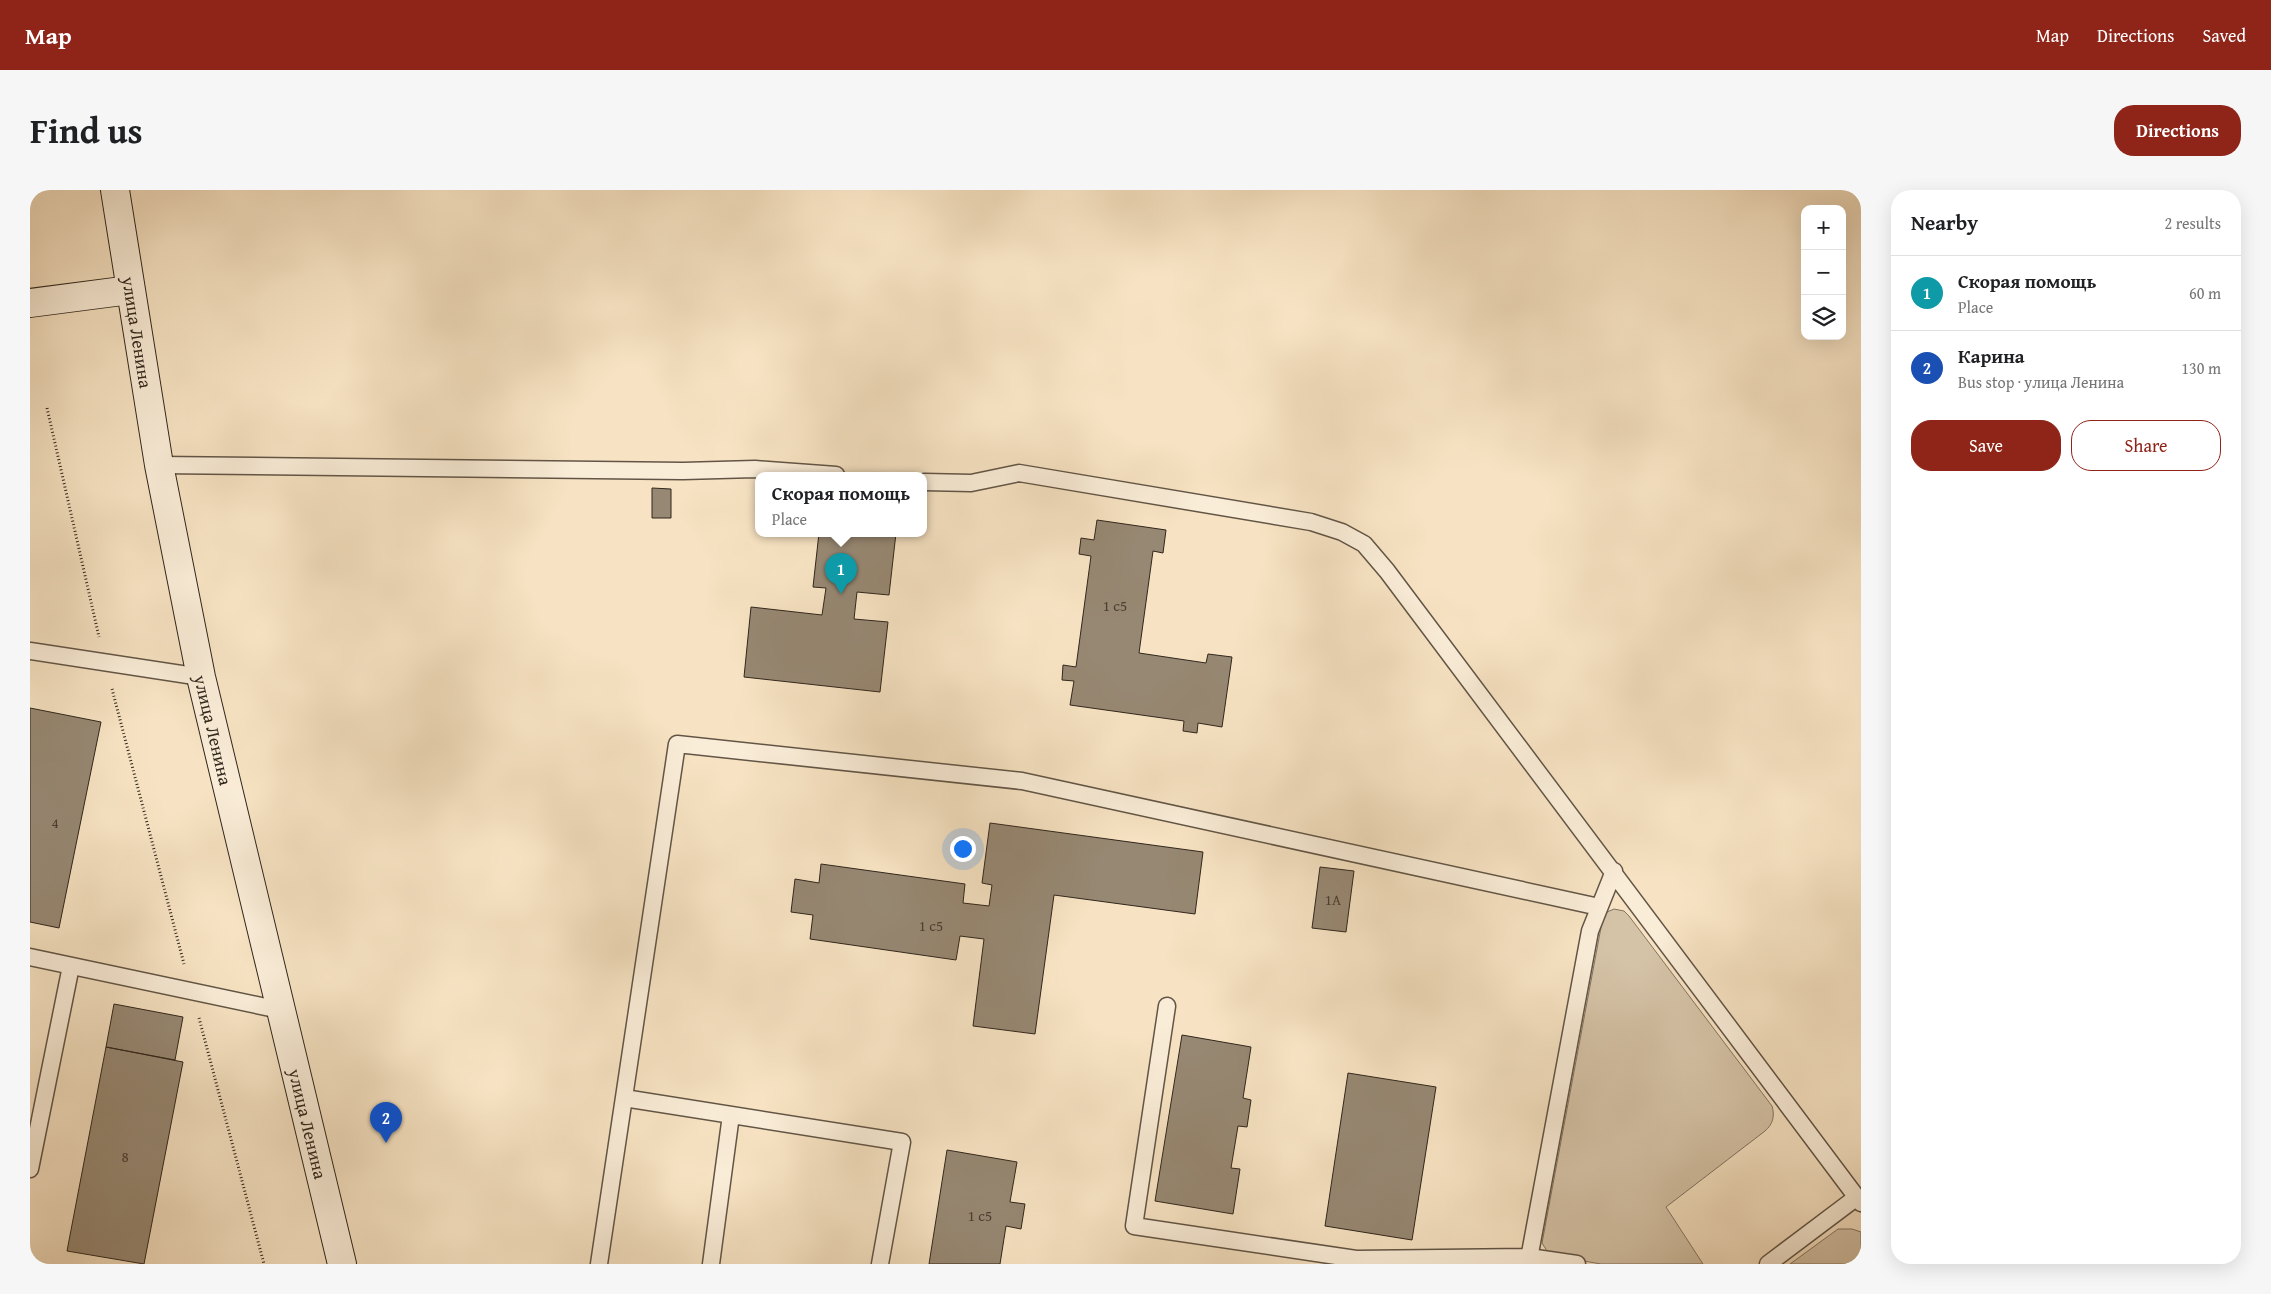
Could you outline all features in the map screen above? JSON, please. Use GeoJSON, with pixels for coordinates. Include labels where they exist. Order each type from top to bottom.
{"type":"FeatureCollection","features":[{"type":"Feature","properties":{"kind":"main road","name":"улица Ленина"},"geometry":{"type":"LineString","coordinates":[[114,190],[159,466],[202,677],[342,1264]]}},
{"type":"Feature","properties":{"kind":"main road"},"geometry":{"type":"LineString","coordinates":[[30,303],[130,290]]}},
{"type":"Feature","properties":{"kind":"lane"},"geometry":{"type":"LineString","coordinates":[[159,466],[683,471],[754,469],[795,472]]}},
{"type":"Feature","properties":{"kind":"lane"},"geometry":{"type":"LineString","coordinates":[[927,482],[970,483],[1019,473],[1311,522],[1349,536],[1364,544],[1387,571],[1614,871],[1859,1200],[1768,1264]]}},
{"type":"Feature","properties":{"kind":"lane"},"geometry":{"type":"LineString","coordinates":[[30,651],[202,677]]}},
{"type":"Feature","properties":{"kind":"lane"},"geometry":{"type":"LineString","coordinates":[[599,1264],[677,744],[1022,781],[1599,907]]}},
{"type":"Feature","properties":{"kind":"lane"},"geometry":{"type":"LineString","coordinates":[[1529,1260],[1590,931],[1614,871]]}},
{"type":"Feature","properties":{"kind":"lane"},"geometry":{"type":"LineString","coordinates":[[30,957],[280,1010]]}},
{"type":"Feature","properties":{"kind":"lane"},"geometry":{"type":"LineString","coordinates":[[30,1169],[71,966]]}},
{"type":"Feature","properties":{"kind":"lane"},"geometry":{"type":"LineString","coordinates":[[1167,1006],[1134,1226],[1355,1261],[1529,1260],[1577,1264]]}},
{"type":"Feature","properties":{"kind":"lane"},"geometry":{"type":"LineString","coordinates":[[624,1098],[902,1142],[880,1264]]}},
{"type":"Feature","properties":{"kind":"lane"},"geometry":{"type":"LineString","coordinates":[[716,1263],[731,1115]]}},
{"type":"Feature","properties":{"kind":"path"},"geometry":{"type":"LineString","coordinates":[[47,408],[104,661],[264,1264]]}},
{"type":"Feature","properties":{"kind":"shaded area"},"geometry":{"type":"Polygon","coordinates":[[[1614,909],[1624,911],[1629,916],[1772,1106],[1773,1120],[1765,1131],[1666,1207],[1703,1264],[1601,1264],[1555,1256],[1547,1251],[1542,1243],[1602,922],[1607,912],[1614,909]]]}},
{"type":"Feature","properties":{"kind":"shaded area"},"geometry":{"type":"Polygon","coordinates":[[[1838,1229],[1852,1229],[1861,1232],[1861,1264],[1790,1264],[1838,1229]]]}},
{"type":"Feature","properties":{"kind":"building"},"geometry":{"type":"Polygon","coordinates":[[[652,488],[671,489],[671,518],[652,518],[652,488]]]}},
{"type":"Feature","properties":{"kind":"building"},"geometry":{"type":"Polygon","coordinates":[[[1097,520],[1166,530],[1163,553],[1153,551],[1139,653],[1206,663],[1208,654],[1232,657],[1222,727],[1198,723],[1197,733],[1183,731],[1184,721],[1070,705],[1074,681],[1062,680],[1063,665],[1076,667],[1091,556],[1079,554],[1081,538],[1094,540],[1097,520]]]}},
{"type":"Feature","properties":{"kind":"building"},"geometry":{"type":"Polygon","coordinates":[[[819,537],[896,537],[889,595],[857,592],[854,619],[888,622],[880,692],[744,677],[751,607],[822,615],[826,588],[813,587],[819,537]]]}},
{"type":"Feature","properties":{"kind":"building"},"geometry":{"type":"Polygon","coordinates":[[[30,708],[101,722],[59,928],[30,922],[30,708]]]}},
{"type":"Feature","properties":{"kind":"building"},"geometry":{"type":"Polygon","coordinates":[[[990,823],[1203,852],[1195,914],[1054,895],[1035,1034],[973,1026],[984,939],[960,936],[956,960],[810,939],[813,915],[791,912],[795,879],[819,883],[821,864],[965,884],[963,903],[989,906],[992,885],[982,883],[990,823]]]}},
{"type":"Feature","properties":{"kind":"building"},"geometry":{"type":"Polygon","coordinates":[[[1320,867],[1354,871],[1346,932],[1312,928],[1320,867]]]}},
{"type":"Feature","properties":{"kind":"building"},"geometry":{"type":"Polygon","coordinates":[[[114,1004],[183,1017],[175,1060],[106,1047],[114,1004]]]}},
{"type":"Feature","properties":{"kind":"building"},"geometry":{"type":"Polygon","coordinates":[[[1182,1035],[1251,1047],[1243,1098],[1251,1100],[1247,1127],[1238,1126],[1231,1168],[1240,1169],[1233,1214],[1155,1201],[1182,1035]]]}},
{"type":"Feature","properties":{"kind":"building"},"geometry":{"type":"Polygon","coordinates":[[[106,1047],[183,1062],[144,1264],[67,1251],[106,1047]]]}},
{"type":"Feature","properties":{"kind":"building"},"geometry":{"type":"Polygon","coordinates":[[[1348,1073],[1436,1087],[1412,1240],[1325,1226],[1348,1073]]]}},
{"type":"Feature","properties":{"kind":"building"},"geometry":{"type":"Polygon","coordinates":[[[947,1150],[1017,1162],[1010,1202],[1025,1204],[1021,1229],[1006,1226],[1000,1264],[929,1264],[947,1150]]]}},
{"type":"Feature","properties":{"kind":"place","name":"Скорая помощь"},"geometry":{"type":"Point","coordinates":[841,594]}},
{"type":"Feature","properties":{"kind":"place","name":"Карина"},"geometry":{"type":"Point","coordinates":[386,1143]}}]}
